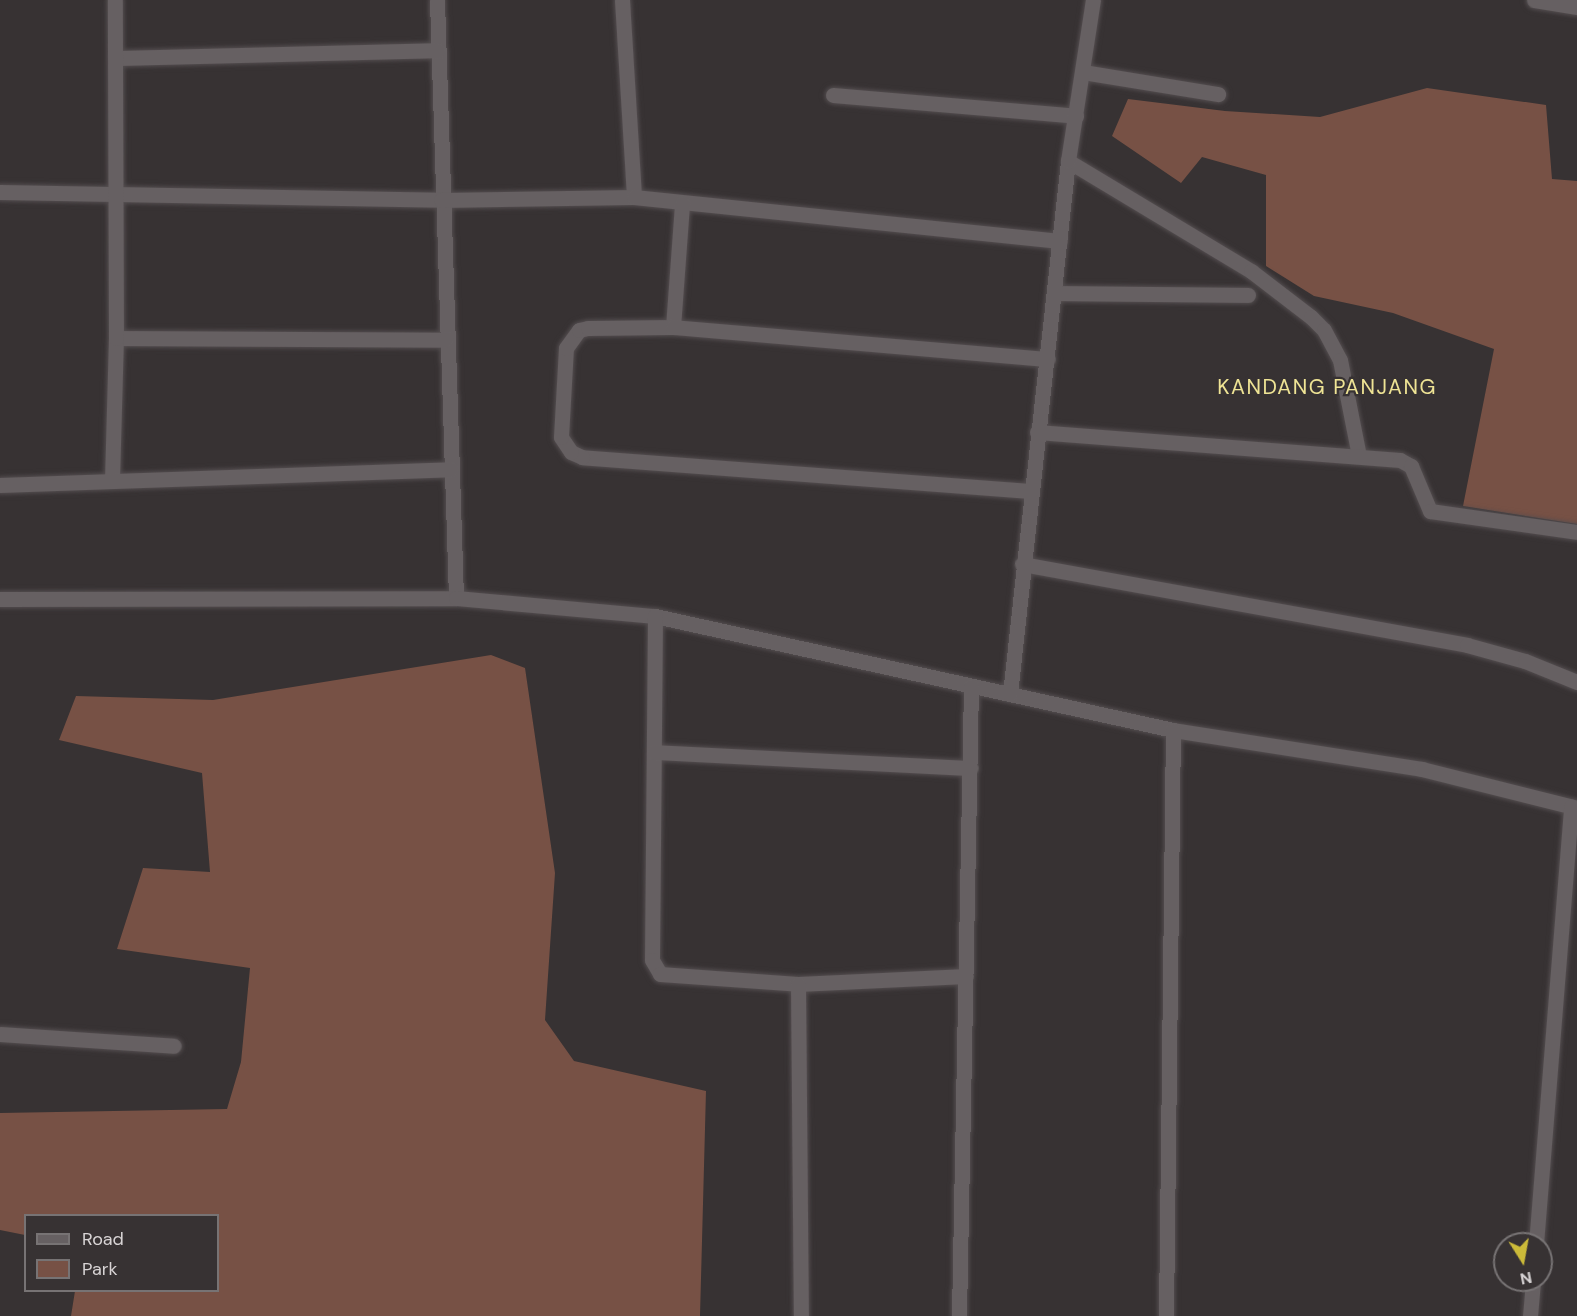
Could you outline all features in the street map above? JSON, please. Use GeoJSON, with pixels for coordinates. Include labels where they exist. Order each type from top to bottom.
{"type":"FeatureCollection","features":[{"type":"Feature","properties":{"kind":"street"},"geometry":{"type":"LineString","coordinates":[[112,480],[116,338],[113,192],[115,0]]}},
{"type":"Feature","properties":{"kind":"street"},"geometry":{"type":"LineString","coordinates":[[437,0],[441,200],[456,598]]}},
{"type":"Feature","properties":{"kind":"street"},"geometry":{"type":"LineString","coordinates":[[622,0],[634,197]]}},
{"type":"Feature","properties":{"kind":"street"},"geometry":{"type":"LineString","coordinates":[[1010,694],[1030,491],[1057,292],[1068,161],[1093,0]]}},
{"type":"Feature","properties":{"kind":"street"},"geometry":{"type":"LineString","coordinates":[[1534,0],[1577,7]]}},
{"type":"Feature","properties":{"kind":"street"},"geometry":{"type":"LineString","coordinates":[[115,58],[438,50]]}},
{"type":"Feature","properties":{"kind":"street"},"geometry":{"type":"LineString","coordinates":[[1083,72],[1218,94]]}},
{"type":"Feature","properties":{"kind":"street"},"geometry":{"type":"LineString","coordinates":[[833,94],[1076,116]]}},
{"type":"Feature","properties":{"kind":"street"},"geometry":{"type":"LineString","coordinates":[[1068,161],[1251,271],[1311,316],[1324,330],[1340,360],[1359,456]]}},
{"type":"Feature","properties":{"kind":"street"},"geometry":{"type":"LineString","coordinates":[[0,192],[113,192],[441,200],[634,197],[1060,241]]}},
{"type":"Feature","properties":{"kind":"street"},"geometry":{"type":"LineString","coordinates":[[673,327],[682,203]]}},
{"type":"Feature","properties":{"kind":"street"},"geometry":{"type":"LineString","coordinates":[[1057,292],[1248,295]]}},
{"type":"Feature","properties":{"kind":"street"},"geometry":{"type":"LineString","coordinates":[[1030,491],[582,457],[571,452],[561,437],[569,339],[588,328],[673,327],[1048,359]]}},
{"type":"Feature","properties":{"kind":"street"},"geometry":{"type":"LineString","coordinates":[[116,338],[446,339]]}},
{"type":"Feature","properties":{"kind":"street"},"geometry":{"type":"LineString","coordinates":[[1037,432],[1400,460],[1411,466],[1430,511],[1577,532]]}},
{"type":"Feature","properties":{"kind":"street"},"geometry":{"type":"LineString","coordinates":[[0,485],[451,469]]}},
{"type":"Feature","properties":{"kind":"street"},"geometry":{"type":"LineString","coordinates":[[1022,564],[1467,645],[1524,661],[1577,682]]}},
{"type":"Feature","properties":{"kind":"street"},"geometry":{"type":"LineString","coordinates":[[0,599],[456,598],[655,616],[1173,730],[1422,769],[1574,807],[1537,1232]]}},
{"type":"Feature","properties":{"kind":"street"},"geometry":{"type":"LineString","coordinates":[[655,616],[655,968],[660,974],[674,978],[798,984],[966,976]]}},
{"type":"Feature","properties":{"kind":"street"},"geometry":{"type":"LineString","coordinates":[[959,1316],[971,686]]}},
{"type":"Feature","properties":{"kind":"street"},"geometry":{"type":"LineString","coordinates":[[1166,1316],[1173,730]]}},
{"type":"Feature","properties":{"kind":"street"},"geometry":{"type":"LineString","coordinates":[[654,752],[971,768]]}},
{"type":"Feature","properties":{"kind":"street"},"geometry":{"type":"LineString","coordinates":[[798,984],[801,1316]]}},
{"type":"Feature","properties":{"kind":"street"},"geometry":{"type":"LineString","coordinates":[[0,1034],[174,1046]]}},
{"type":"Feature","properties":{"kind":"street"},"geometry":{"type":"LineString","coordinates":[[1530,1316],[1532,1292]]}},
{"type":"Feature","properties":{"kind":"green space"},"geometry":{"type":"Polygon","coordinates":[[[1427,88],[1546,105],[1552,179],[1577,181],[1577,524],[1463,506],[1494,349],[1393,313],[1314,296],[1266,266],[1266,175],[1202,157],[1181,183],[1112,136],[1128,99],[1225,111],[1320,117],[1427,88]]]}},
{"type":"Feature","properties":{"kind":"green space"},"geometry":{"type":"Polygon","coordinates":[[[491,655],[525,668],[555,873],[545,1020],[574,1061],[706,1091],[700,1316],[71,1316],[75,1292],[219,1292],[219,1214],[24,1214],[24,1235],[0,1230],[0,1113],[227,1109],[241,1062],[250,968],[117,949],[143,868],[210,872],[202,773],[59,740],[76,696],[213,700],[491,655]]]}},
{"type":"Feature","properties":{"kind":"district","name":"KANDANG PANJANG"},"geometry":{"type":"Point","coordinates":[1327,387]}}]}
